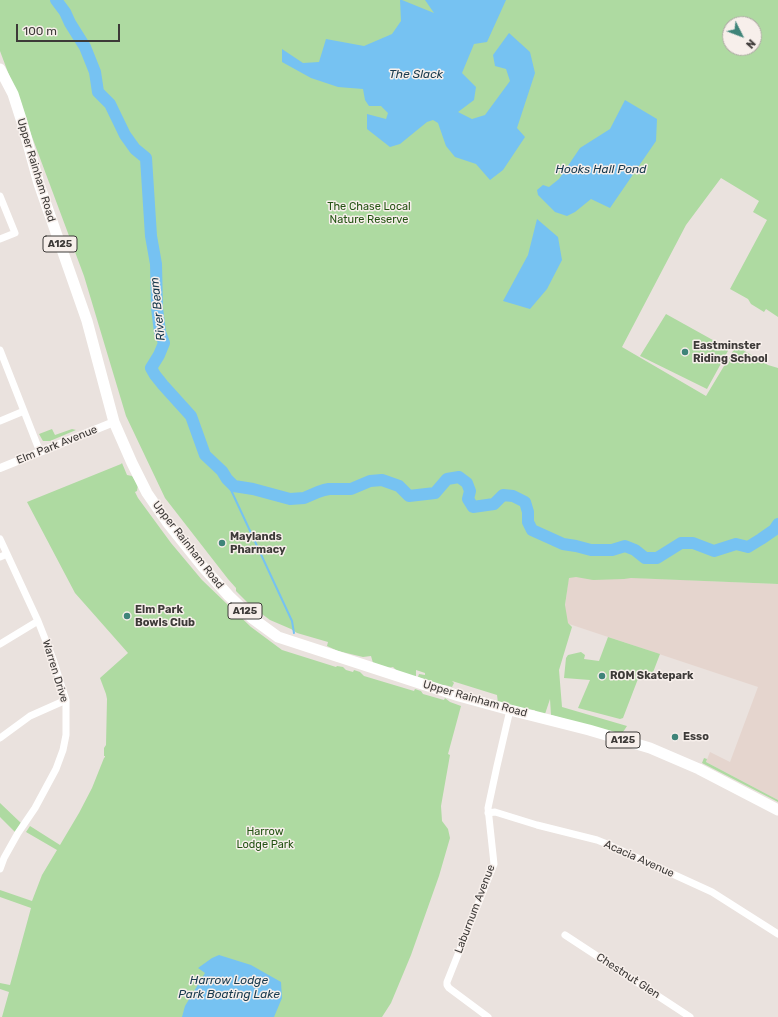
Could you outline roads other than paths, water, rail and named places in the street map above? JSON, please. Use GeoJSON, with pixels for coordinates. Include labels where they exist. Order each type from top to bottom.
{"type":"FeatureCollection","features":[{"type":"Feature","properties":{"kind":"main road","name":"Upper Rainham Road"},"geometry":{"type":"LineString","coordinates":[[0,68],[13,94],[39,184],[87,321],[114,422],[147,493],[167,522],[203,567],[229,596],[258,622],[278,637],[459,696],[589,730],[650,748],[699,769],[778,810]]}},
{"type":"Feature","properties":{"kind":"street"},"geometry":{"type":"LineString","coordinates":[[0,196],[15,232],[0,239]]}},
{"type":"Feature","properties":{"kind":"street"},"geometry":{"type":"LineString","coordinates":[[0,350],[40,452]]}},
{"type":"Feature","properties":{"kind":"street"},"geometry":{"type":"LineString","coordinates":[[0,421],[24,411]]}},
{"type":"Feature","properties":{"kind":"street","name":"Elm Park Avenue"},"geometry":{"type":"LineString","coordinates":[[0,468],[114,422]]}},
{"type":"Feature","properties":{"kind":"street","name":"Warren Drive"},"geometry":{"type":"LineString","coordinates":[[0,539],[38,621],[53,659],[66,700],[66,735],[63,750],[56,769],[35,808],[8,852],[0,869]]}},
{"type":"Feature","properties":{"kind":"street"},"geometry":{"type":"LineString","coordinates":[[0,557],[8,554]]}},
{"type":"Feature","properties":{"kind":"street"},"geometry":{"type":"LineString","coordinates":[[0,644],[38,621]]}},
{"type":"Feature","properties":{"kind":"street"},"geometry":{"type":"LineString","coordinates":[[0,738],[30,716],[66,700]]}},
{"type":"Feature","properties":{"kind":"street","name":"Laburnum Avenue"},"geometry":{"type":"LineString","coordinates":[[488,1017],[448,988],[447,982],[494,864],[488,813],[510,710]]}},
{"type":"Feature","properties":{"kind":"street","name":"Acacia Avenue"},"geometry":{"type":"LineString","coordinates":[[488,813],[495,812],[607,844],[712,892],[778,934]]}},
{"type":"Feature","properties":{"kind":"street","name":"Chestnut Glen"},"geometry":{"type":"LineString","coordinates":[[565,935],[690,1017]]}},
{"type":"Feature","properties":{"kind":"water","name":"The Slack"},"geometry":{"type":"Polygon","coordinates":[[[400,0],[434,13],[425,0],[506,0],[487,42],[474,44],[462,73],[476,87],[474,100],[458,112],[472,119],[485,115],[510,81],[506,69],[495,66],[493,55],[509,33],[530,52],[535,73],[517,128],[525,137],[503,170],[490,180],[476,164],[455,157],[446,146],[438,123],[433,120],[427,122],[400,144],[390,147],[367,129],[367,114],[386,119],[388,113],[381,106],[369,106],[365,100],[363,89],[338,87],[311,78],[282,62],[282,49],[303,63],[319,62],[326,39],[364,46],[392,34],[401,21],[400,0]]]}},
{"type":"Feature","properties":{"kind":"water","name":"Hooks Hall Pond"},"geometry":{"type":"Polygon","coordinates":[[[625,100],[657,119],[656,141],[610,208],[591,199],[575,212],[567,216],[555,212],[538,195],[537,190],[543,185],[549,187],[559,179],[580,148],[610,129],[625,100]]]}},
{"type":"Feature","properties":{"kind":"water"},"geometry":{"type":"Polygon","coordinates":[[[537,219],[558,237],[562,260],[547,289],[530,309],[503,301],[528,255],[537,219]]]}},
{"type":"Feature","properties":{"kind":"water","name":"Harrow Lodge Park Boating Lake"},"geometry":{"type":"Polygon","coordinates":[[[219,955],[251,965],[281,982],[282,998],[274,1017],[182,1017],[185,1006],[205,973],[198,968],[219,955]]]}},
{"type":"Feature","properties":{"kind":"waterway","name":"River Beam"},"geometry":{"type":"LineString","coordinates":[[56,0],[65,12],[85,47],[95,72],[98,92],[110,104],[125,135],[135,149],[146,158],[151,236],[156,264],[157,308],[160,332],[164,343],[151,368],[163,385],[191,416],[205,455],[222,471],[234,486],[253,489],[290,499],[304,498],[329,489],[351,489],[370,481],[382,480],[399,486],[409,496],[435,493],[447,479],[459,477],[467,483],[470,491],[468,499],[473,507],[494,504],[503,495],[513,496],[525,502],[528,512],[528,522],[532,530],[563,544],[591,550],[612,550],[625,546],[635,550],[645,558],[657,558],[681,543],[693,543],[714,551],[736,544],[748,547],[774,530],[778,524]]}},
{"type":"Feature","properties":{"kind":"waterway"},"geometry":{"type":"LineString","coordinates":[[224,475],[292,621],[294,633]]}},
{"type":"Feature","properties":{"kind":"place","name":"Eastminster Riding School"},"geometry":{"type":"Point","coordinates":[685,352]}},
{"type":"Feature","properties":{"kind":"place","name":"Maylands Pharmacy"},"geometry":{"type":"Point","coordinates":[222,543]}},
{"type":"Feature","properties":{"kind":"place","name":"Elm Park Bowls Club"},"geometry":{"type":"Point","coordinates":[127,616]}},
{"type":"Feature","properties":{"kind":"place","name":"ROM Skatepark"},"geometry":{"type":"Point","coordinates":[602,676]}},
{"type":"Feature","properties":{"kind":"place","name":"Esso"},"geometry":{"type":"Point","coordinates":[675,737]}},
{"type":"Feature","properties":{"kind":"park label","name":"The Chase Local Nature Reserve"},"geometry":{"type":"Point","coordinates":[369,213]}},
{"type":"Feature","properties":{"kind":"park label","name":"Harrow Lodge Park"},"geometry":{"type":"Point","coordinates":[265,838]}}]}
